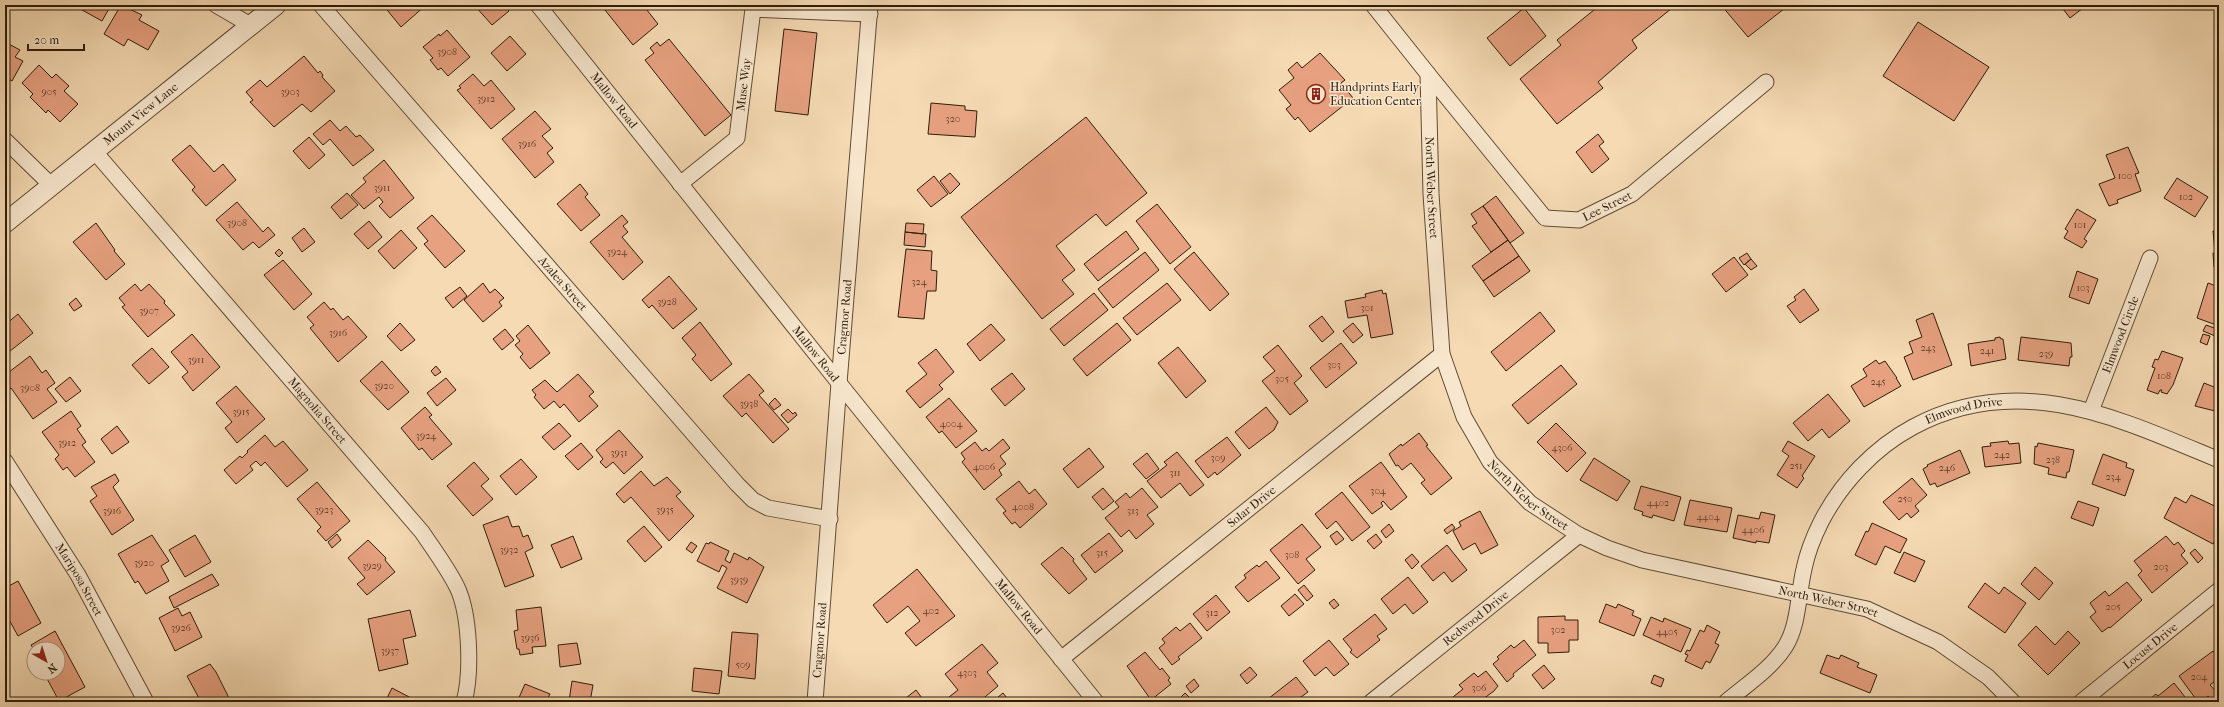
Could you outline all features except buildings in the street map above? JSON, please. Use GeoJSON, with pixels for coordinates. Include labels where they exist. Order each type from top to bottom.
{"type":"FeatureCollection","features":[{"type":"Feature","properties":{"kind":"street"},"geometry":{"type":"LineString","coordinates":[[216,5],[252,26]]}},
{"type":"Feature","properties":{"kind":"street","name":"Mount View Lane"},"geometry":{"type":"LineString","coordinates":[[5,223],[252,26],[276,5]]}},
{"type":"Feature","properties":{"kind":"street","name":"Azalea Street"},"geometry":{"type":"LineString","coordinates":[[321,5],[737,484],[753,500],[768,508],[830,519]]}},
{"type":"Feature","properties":{"kind":"street","name":"Mallow Road"},"geometry":{"type":"LineString","coordinates":[[538,5],[839,383],[1096,702]]}},
{"type":"Feature","properties":{"kind":"street"},"geometry":{"type":"LineString","coordinates":[[1373,5],[1428,74]]}},
{"type":"Feature","properties":{"kind":"street","name":"Muse Way"},"geometry":{"type":"LineString","coordinates":[[680,184],[737,138],[753,9],[803,8],[870,10]]}},
{"type":"Feature","properties":{"kind":"street","name":"Cragmor Road"},"geometry":{"type":"LineString","coordinates":[[815,702],[830,519],[839,383],[870,10]]}},
{"type":"Feature","properties":{"kind":"street","name":"Lee Street"},"geometry":{"type":"LineString","coordinates":[[1428,74],[1545,218],[1579,220],[1632,194],[1766,82]]}},
{"type":"Feature","properties":{"kind":"street","name":"North Weber Street"},"geometry":{"type":"LineString","coordinates":[[1428,74],[1431,194],[1442,354],[1464,417],[1490,462],[1530,503],[1579,535],[1607,548],[1642,560],[1800,596],[1867,609],[1918,632],[1958,654],[1988,677],[2013,702]]}},
{"type":"Feature","properties":{"kind":"street"},"geometry":{"type":"LineString","coordinates":[[5,140],[52,186]]}},
{"type":"Feature","properties":{"kind":"street","name":"Magnolia Street"},"geometry":{"type":"LineString","coordinates":[[95,152],[422,532],[444,564],[458,588],[464,610],[468,677],[464,702]]}},
{"type":"Feature","properties":{"kind":"street","name":"Elmwood Circle"},"geometry":{"type":"LineString","coordinates":[[2091,411],[2150,258]]}},
{"type":"Feature","properties":{"kind":"street","name":"Solar Drive"},"geometry":{"type":"LineString","coordinates":[[1061,659],[1442,354]]}},
{"type":"Feature","properties":{"kind":"street","name":"Elmwood Drive"},"geometry":{"type":"LineString","coordinates":[[1726,702],[1772,662],[1786,646],[1794,623],[1804,568],[1821,522],[1841,490],[1866,461],[1895,437],[1937,415],[1962,406],[1992,401],[2021,400],[2040,402],[2091,411],[2162,436],[2219,460]]}},
{"type":"Feature","properties":{"kind":"street","name":"Mariposa Street"},"geometry":{"type":"LineString","coordinates":[[5,461],[78,574],[146,702]]}},
{"type":"Feature","properties":{"kind":"street","name":"Redwood Drive"},"geometry":{"type":"LineString","coordinates":[[1371,702],[1579,535]]}},
{"type":"Feature","properties":{"kind":"street","name":"Locust Drive"},"geometry":{"type":"LineString","coordinates":[[2081,702],[2219,590]]}},
{"type":"Feature","properties":{"kind":"place","name":"Handprints Early Education Center"},"geometry":{"type":"Point","coordinates":[1316,94]}}]}
